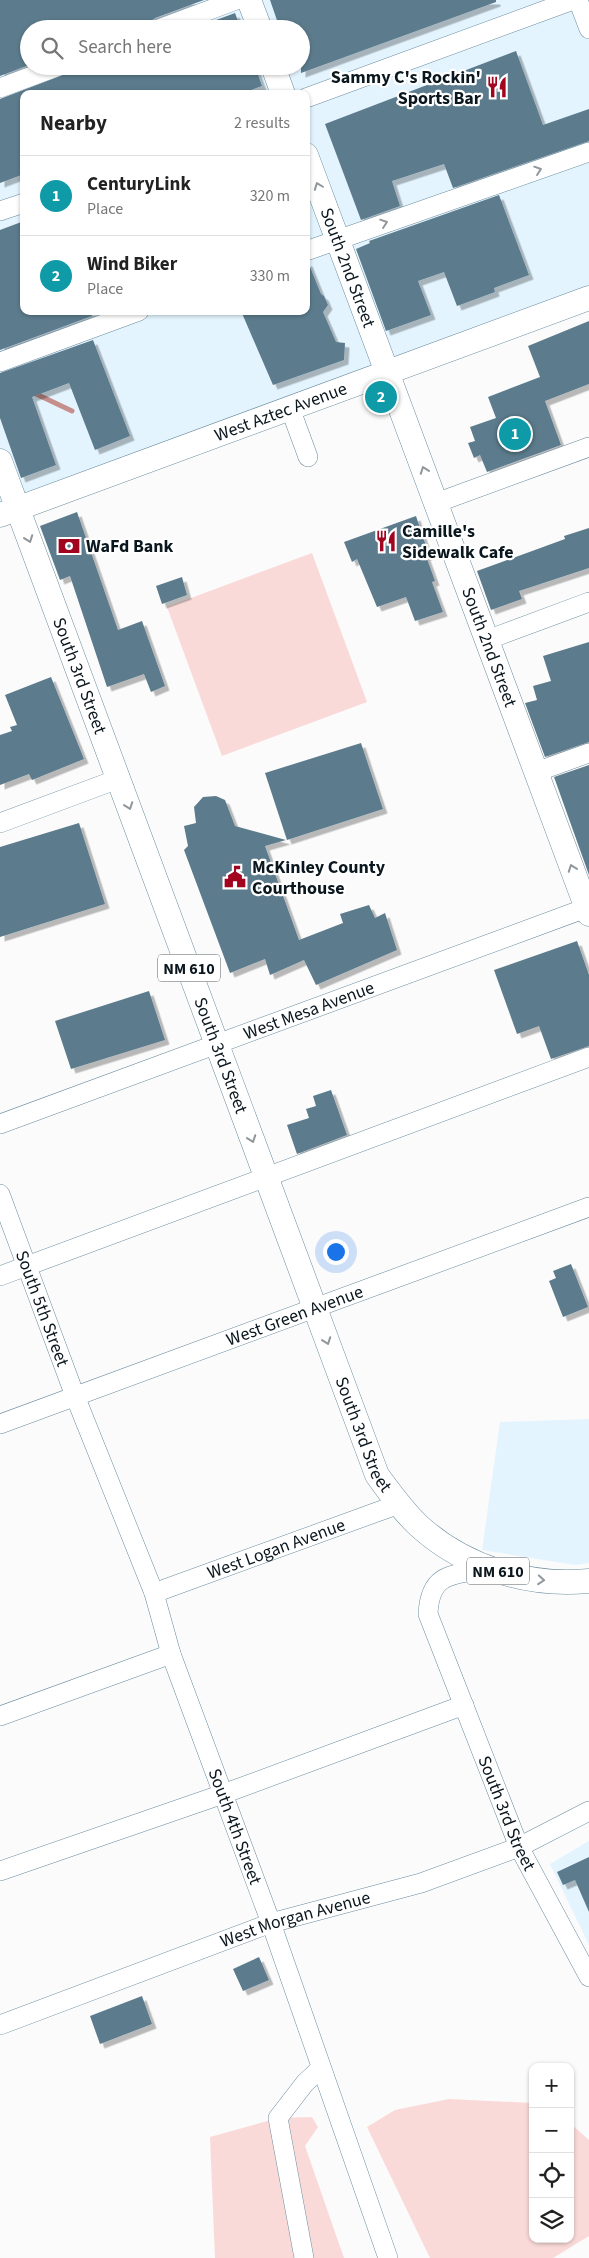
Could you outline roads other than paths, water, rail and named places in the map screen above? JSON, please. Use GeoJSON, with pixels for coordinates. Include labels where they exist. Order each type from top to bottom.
{"type":"FeatureCollection","features":[{"type":"Feature","properties":{"kind":"main road"},"geometry":{"type":"LineString","coordinates":[[249,0],[257,20]]}},
{"type":"Feature","properties":{"kind":"main road"},"geometry":{"type":"LineString","coordinates":[[277,75],[282,90]]}},
{"type":"Feature","properties":{"kind":"main road","name":"South 2nd Street"},"geometry":{"type":"LineString","coordinates":[[310,165],[588,910]]}},
{"type":"Feature","properties":{"kind":"main road","name":"West Aztec Avenue"},"geometry":{"type":"LineString","coordinates":[[9,512],[589,298]]}},
{"type":"Feature","properties":{"kind":"main road","name":"South 3rd Street"},"geometry":{"type":"LineString","coordinates":[[0,461],[9,512],[118,779],[377,1475],[399,1504],[419,1525],[445,1546],[489,1569]]}},
{"type":"Feature","properties":{"kind":"main road","name":"NM 610"},"geometry":{"type":"LineString","coordinates":[[489,1569],[524,1578],[574,1583],[589,1581]]}},
{"type":"Feature","properties":{"kind":"street"},"geometry":{"type":"LineString","coordinates":[[183,20],[236,0]]}},
{"type":"Feature","properties":{"kind":"street"},"geometry":{"type":"LineString","coordinates":[[310,97],[573,0]]}},
{"type":"Feature","properties":{"kind":"street"},"geometry":{"type":"LineString","coordinates":[[578,0],[589,29]]}},
{"type":"Feature","properties":{"kind":"street"},"geometry":{"type":"LineString","coordinates":[[0,88],[35,75]]}},
{"type":"Feature","properties":{"kind":"street"},"geometry":{"type":"LineString","coordinates":[[310,249],[589,152]]}},
{"type":"Feature","properties":{"kind":"street"},"geometry":{"type":"LineString","coordinates":[[0,211],[20,204]]}},
{"type":"Feature","properties":{"kind":"street"},"geometry":{"type":"LineString","coordinates":[[0,362],[128,315]]}},
{"type":"Feature","properties":{"kind":"street"},"geometry":{"type":"LineString","coordinates":[[290,408],[308,457]]}},
{"type":"Feature","properties":{"kind":"street"},"geometry":{"type":"LineString","coordinates":[[436,503],[589,447]]}},
{"type":"Feature","properties":{"kind":"street"},"geometry":{"type":"LineString","coordinates":[[487,640],[589,602]]}},
{"type":"Feature","properties":{"kind":"street"},"geometry":{"type":"LineString","coordinates":[[536,772],[589,753]]}},
{"type":"Feature","properties":{"kind":"street"},"geometry":{"type":"LineString","coordinates":[[0,823],[118,779]]}},
{"type":"Feature","properties":{"kind":"street","name":"West Mesa Avenue"},"geometry":{"type":"LineString","coordinates":[[0,1124],[588,910]]}},
{"type":"Feature","properties":{"kind":"street"},"geometry":{"type":"LineString","coordinates":[[0,1276],[589,1057]]}},
{"type":"Feature","properties":{"kind":"street","name":"South 5th Street"},"geometry":{"type":"LineString","coordinates":[[0,1194],[75,1396]]}},
{"type":"Feature","properties":{"kind":"street","name":"West Green Avenue"},"geometry":{"type":"LineString","coordinates":[[0,1424],[589,1207]]}},
{"type":"Feature","properties":{"kind":"street","name":"South 4th Street"},"geometry":{"type":"LineString","coordinates":[[75,1396],[154,1593],[171,1654],[271,1923],[320,2069],[388,2258]]}},
{"type":"Feature","properties":{"kind":"street","name":"West Logan Avenue"},"geometry":{"type":"LineString","coordinates":[[154,1593],[399,1504]]}},
{"type":"Feature","properties":{"kind":"street","name":"South 3rd Street"},"geometry":{"type":"LineString","coordinates":[[489,1569],[442,1579],[434,1586],[429,1597],[428,1614],[519,1847],[589,1977]]}},
{"type":"Feature","properties":{"kind":"street"},"geometry":{"type":"LineString","coordinates":[[0,1716],[171,1654]]}},
{"type":"Feature","properties":{"kind":"street"},"geometry":{"type":"LineString","coordinates":[[0,1871],[223,1794],[464,1705]]}},
{"type":"Feature","properties":{"kind":"street","name":"West Morgan Avenue"},"geometry":{"type":"LineString","coordinates":[[0,2025],[271,1923],[421,1883],[519,1847],[589,1811]]}},
{"type":"Feature","properties":{"kind":"street"},"geometry":{"type":"LineString","coordinates":[[304,2258],[278,2118],[305,2083],[320,2069]]}},
{"type":"Feature","properties":{"kind":"waterway"},"geometry":{"type":"LineString","coordinates":[[34,393],[72,411]]}},
{"type":"Feature","properties":{"kind":"place","name":"Sammy C's Rockin' Sports Bar"},"geometry":{"type":"Point","coordinates":[497,87]}},
{"type":"Feature","properties":{"kind":"place","name":"Wind Biker"},"geometry":{"type":"Point","coordinates":[381,397]}},
{"type":"Feature","properties":{"kind":"place","name":"CenturyLink"},"geometry":{"type":"Point","coordinates":[515,434]}},
{"type":"Feature","properties":{"kind":"place","name":"Camille's Sidewalk Cafe"},"geometry":{"type":"Point","coordinates":[386,541]}},
{"type":"Feature","properties":{"kind":"place","name":"WaFd Bank"},"geometry":{"type":"Point","coordinates":[69,546]}},
{"type":"Feature","properties":{"kind":"place","name":"McKinley County Courthouse"},"geometry":{"type":"Point","coordinates":[235,877]}}]}
